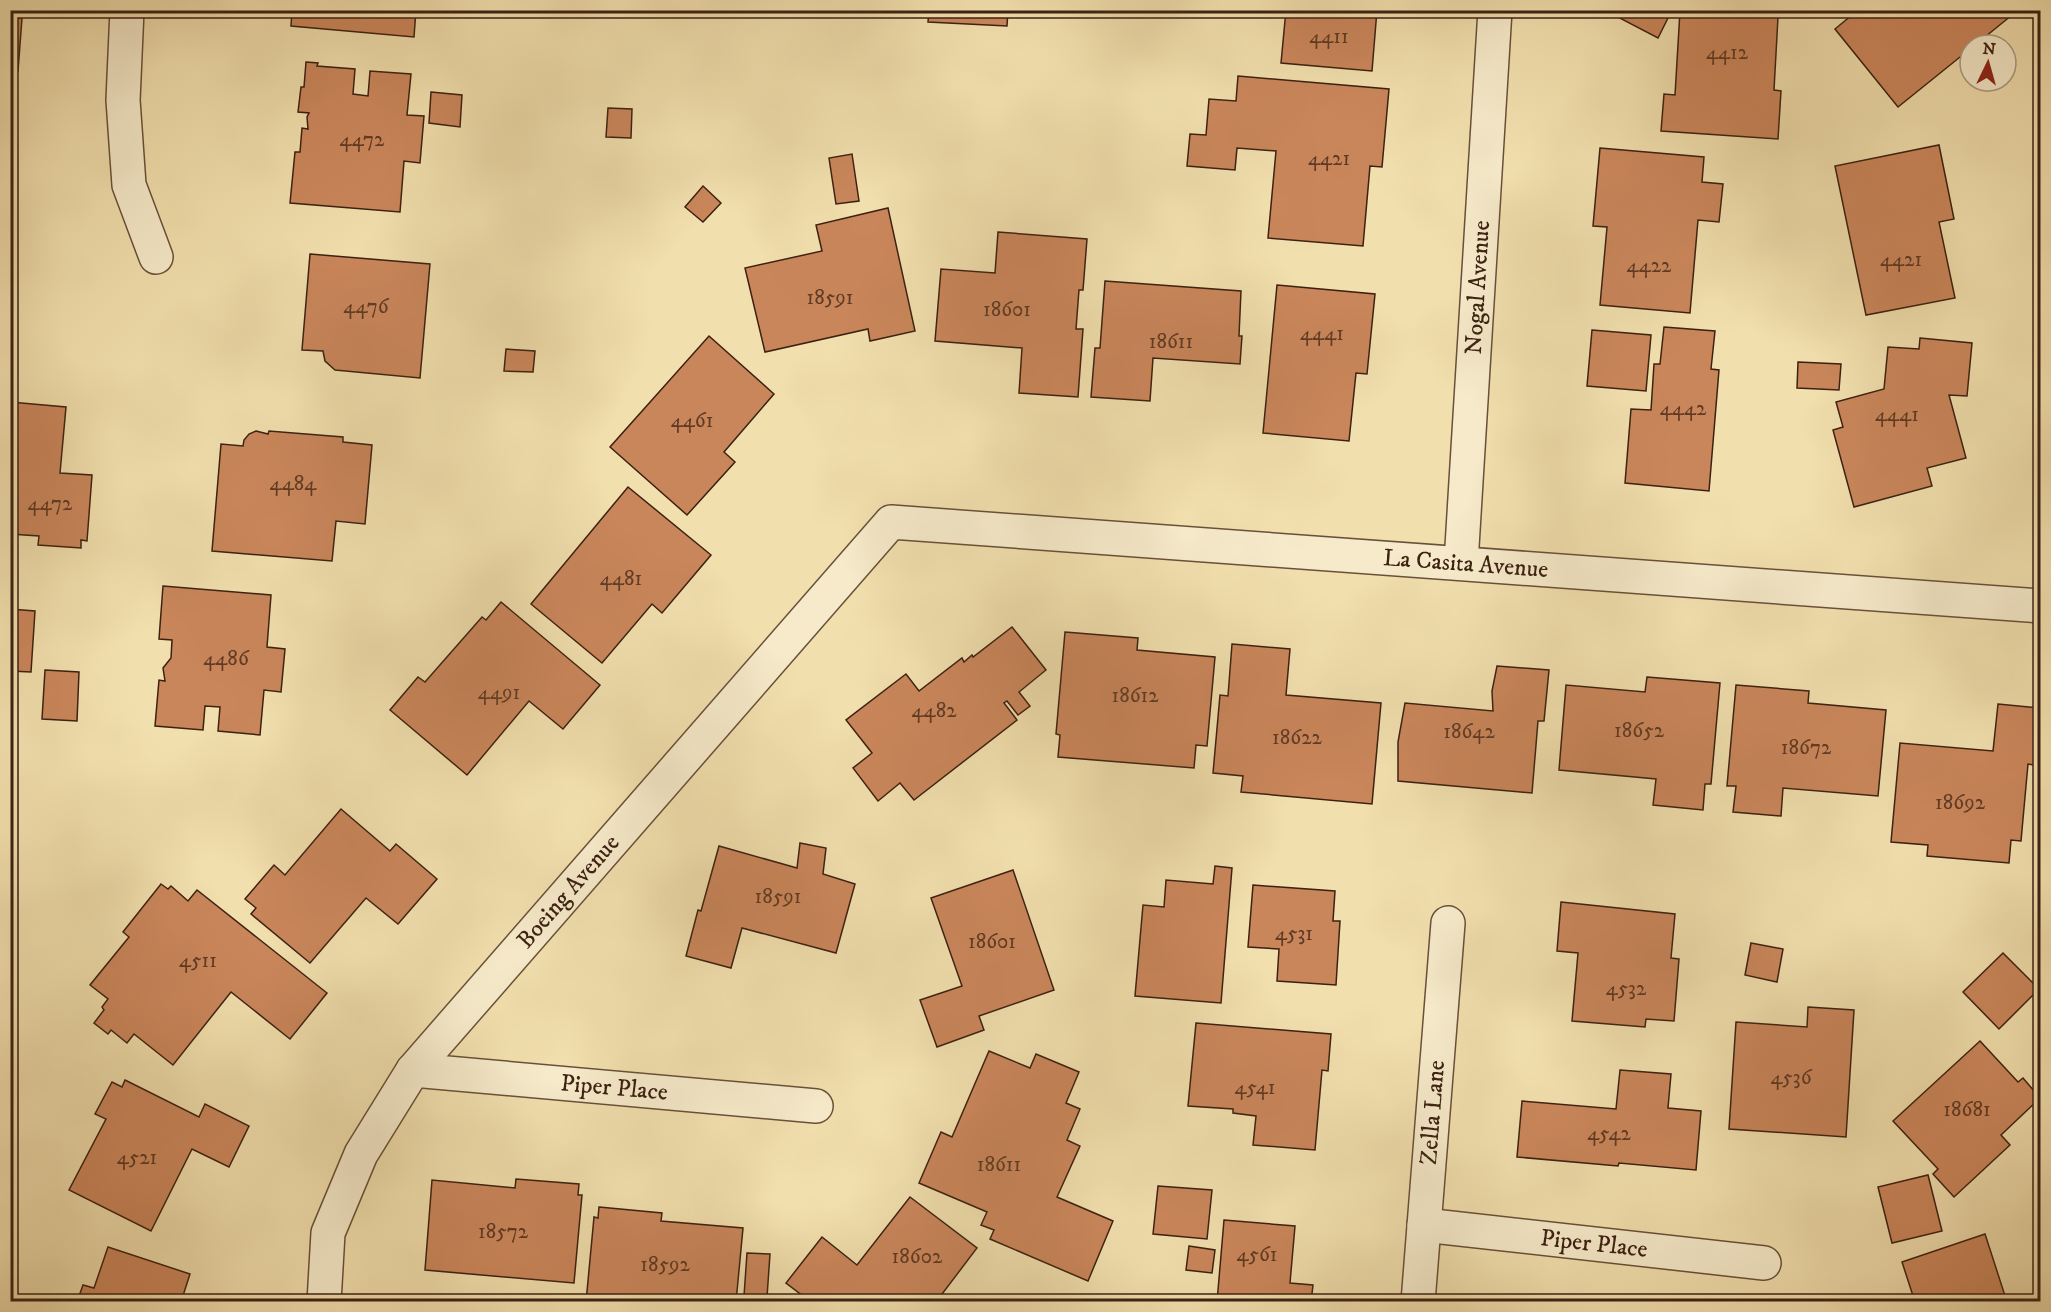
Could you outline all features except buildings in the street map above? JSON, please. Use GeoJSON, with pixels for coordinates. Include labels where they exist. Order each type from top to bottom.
{"type":"FeatureCollection","features":[{"type":"Feature","properties":{"kind":"street"},"geometry":{"type":"LineString","coordinates":[[128,10],[123,100],[129,185],[156,257]]}},
{"type":"Feature","properties":{"kind":"street","name":"Nogal Avenue"},"geometry":{"type":"LineString","coordinates":[[1461,563],[1495,10]]}},
{"type":"Feature","properties":{"kind":"street","name":"La Casita Avenue"},"geometry":{"type":"LineString","coordinates":[[891,522],[2040,606]]}},
{"type":"Feature","properties":{"kind":"street","name":"Boeing Avenue"},"geometry":{"type":"LineString","coordinates":[[324,1302],[328,1233],[361,1154],[413,1070],[891,522]]}},
{"type":"Feature","properties":{"kind":"street","name":"Zella Lane"},"geometry":{"type":"LineString","coordinates":[[1418,1302],[1448,923]]}},
{"type":"Feature","properties":{"kind":"street","name":"Piper Place"},"geometry":{"type":"LineString","coordinates":[[413,1070],[816,1106]]}},
{"type":"Feature","properties":{"kind":"street","name":"Piper Place"},"geometry":{"type":"LineString","coordinates":[[1424,1225],[1764,1263]]}}]}
